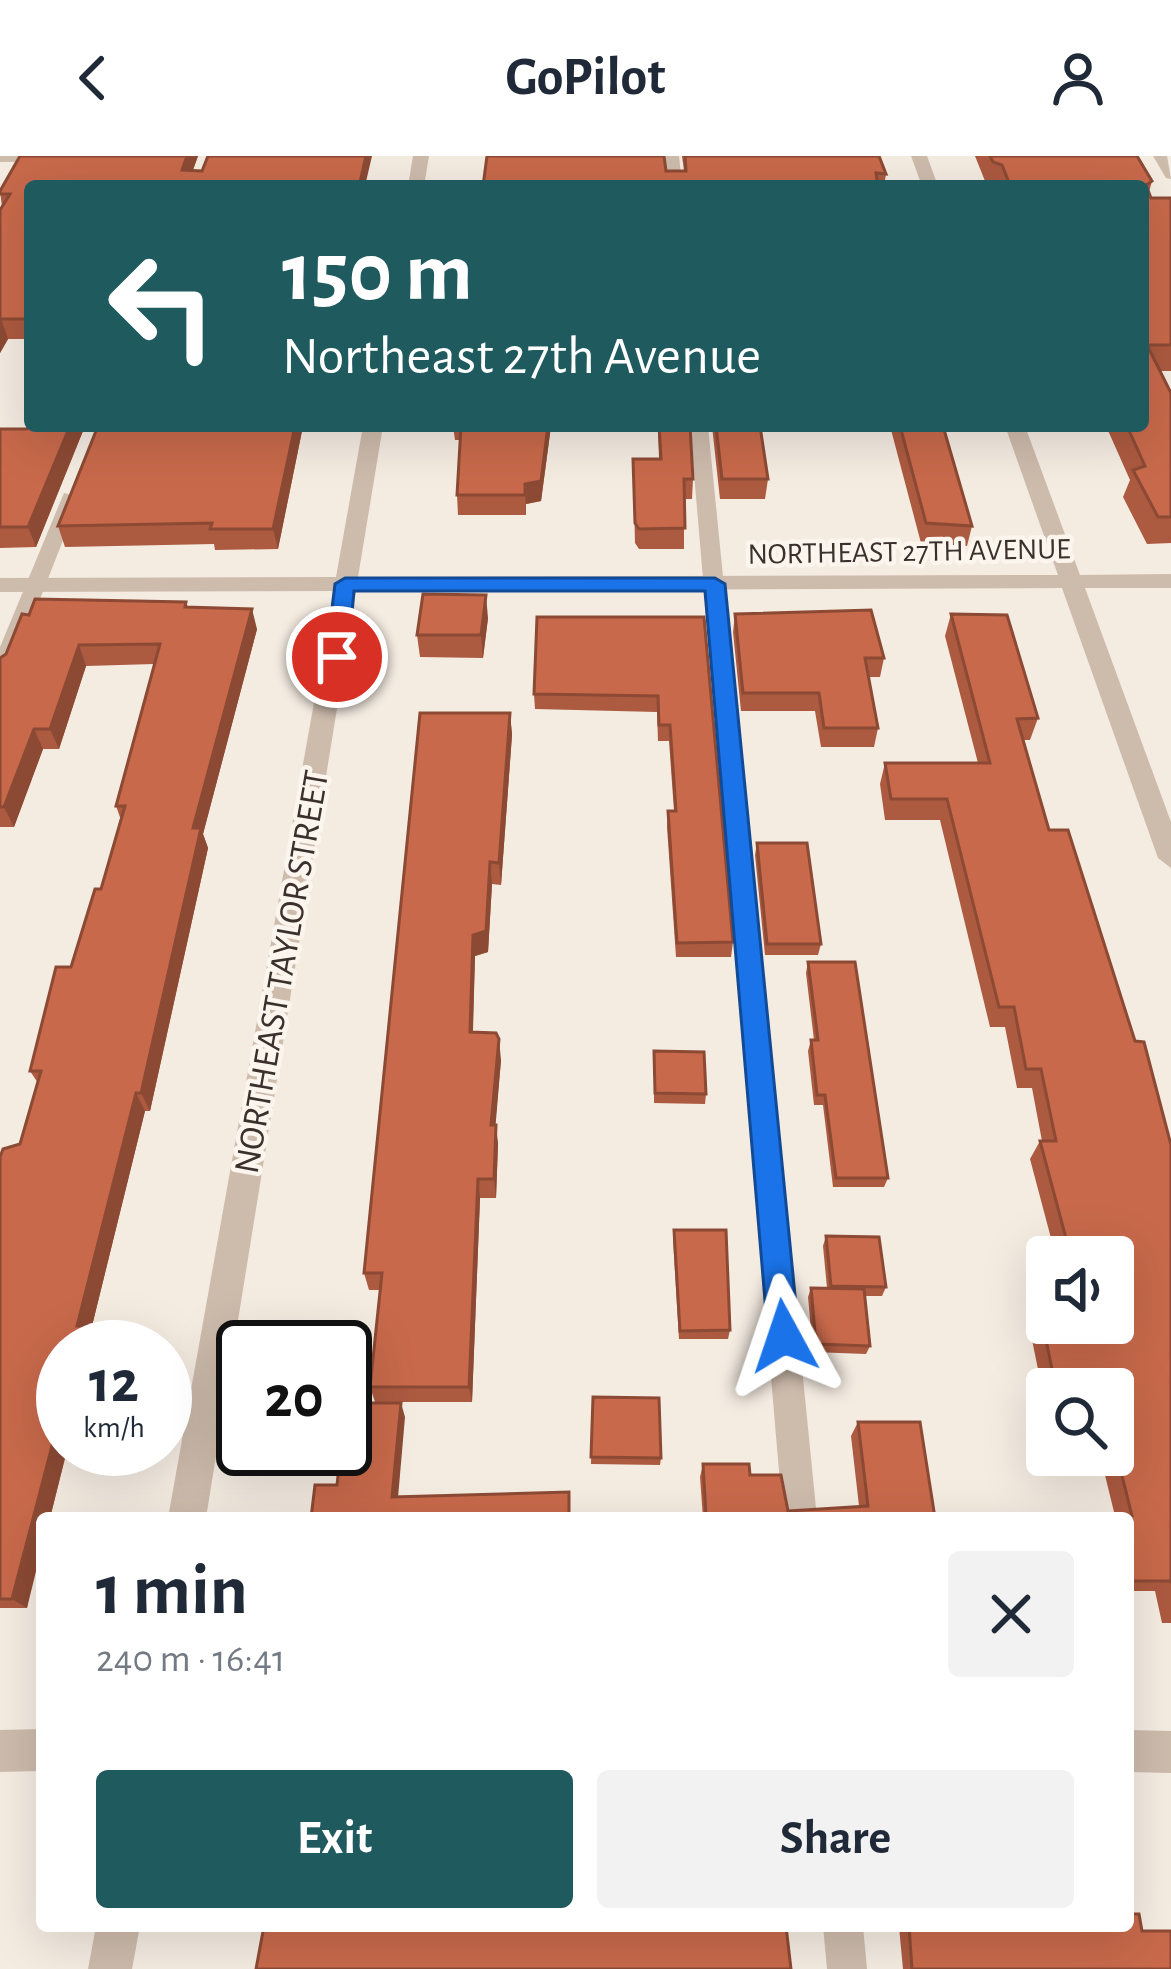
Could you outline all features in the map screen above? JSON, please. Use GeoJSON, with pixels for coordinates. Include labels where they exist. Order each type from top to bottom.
{"type":"FeatureCollection","features":[{"type":"Feature","properties":{"kind":"street"},"geometry":{"type":"LineString","coordinates":[[0,157],[140,156]]}},
{"type":"Feature","properties":{"kind":"street","name":"NORTHEAST TAYLOR STREET"},"geometry":{"type":"LineString","coordinates":[[188,1512],[372,432]]}},
{"type":"Feature","properties":{"kind":"street"},"geometry":{"type":"LineString","coordinates":[[1017,432],[1171,858]]}},
{"type":"Feature","properties":{"kind":"street","name":"NORTHEAST 27TH AVENUE"},"geometry":{"type":"LineString","coordinates":[[0,585],[1171,580]]}},
{"type":"Feature","properties":{"kind":"street"},"geometry":{"type":"LineString","coordinates":[[0,1751],[36,1750]]}},
{"type":"Feature","properties":{"kind":"street"},"geometry":{"type":"LineString","coordinates":[[1134,1751],[1171,1752]]}},
{"type":"Feature","properties":{"kind":"street"},"geometry":{"type":"LineString","coordinates":[[110,1969],[117,1932]]}},
{"type":"Feature","properties":{"kind":"lane"},"geometry":{"type":"LineString","coordinates":[[1160,156],[1171,175]]}},
{"type":"Feature","properties":{"kind":"lane"},"geometry":{"type":"LineString","coordinates":[[700,432],[799,1512]]}},
{"type":"Feature","properties":{"kind":"lane"},"geometry":{"type":"LineString","coordinates":[[0,673],[76,484]]}},
{"type":"Feature","properties":{"kind":"lane"},"geometry":{"type":"LineString","coordinates":[[844,1932],[848,1969]]}},
{"type":"Feature","properties":{"kind":"building"},"geometry":{"type":"Polygon","coordinates":[[[20,156],[187,156],[182,170],[202,171],[208,156],[366,156],[360,180],[24,180],[24,319],[0,321],[0,210],[10,194],[0,191],[20,156]]]}},
{"type":"Feature","properties":{"kind":"building"},"geometry":{"type":"Polygon","coordinates":[[[487,156],[664,156],[666,171],[686,171],[685,156],[879,156],[886,174],[876,173],[877,180],[484,180],[487,156]]]}},
{"type":"Feature","properties":{"kind":"building"},"geometry":{"type":"Polygon","coordinates":[[[990,156],[1137,156],[1152,181],[1008,180],[1002,165],[990,156]]]}},
{"type":"Feature","properties":{"kind":"building"},"geometry":{"type":"Polygon","coordinates":[[[1149,193],[1151,198],[1171,198],[1171,345],[1149,345],[1149,193]]]}},
{"type":"Feature","properties":{"kind":"building"},"geometry":{"type":"Polygon","coordinates":[[[1149,349],[1171,393],[1171,517],[1158,517],[1133,470],[1145,466],[1130,432],[1149,432],[1149,349]]]}},
{"type":"Feature","properties":{"kind":"building"},"geometry":{"type":"Polygon","coordinates":[[[0,429],[68,432],[28,527],[0,527],[0,429]]]}},
{"type":"Feature","properties":{"kind":"building"},"geometry":{"type":"Polygon","coordinates":[[[96,432],[294,432],[273,529],[210,529],[212,523],[58,526],[96,432]]]}},
{"type":"Feature","properties":{"kind":"building"},"geometry":{"type":"Polygon","coordinates":[[[461,432],[547,432],[541,481],[525,484],[525,495],[457,495],[461,432]]]}},
{"type":"Feature","properties":{"kind":"building"},"geometry":{"type":"Polygon","coordinates":[[[659,432],[690,432],[693,479],[684,479],[685,528],[639,529],[633,459],[661,459],[659,432]]]}},
{"type":"Feature","properties":{"kind":"building"},"geometry":{"type":"Polygon","coordinates":[[[717,432],[761,432],[768,479],[722,479],[717,432]]]}},
{"type":"Feature","properties":{"kind":"building"},"geometry":{"type":"Polygon","coordinates":[[[902,432],[945,432],[972,526],[926,523],[902,432]]]}},
{"type":"Feature","properties":{"kind":"building"},"geometry":{"type":"Polygon","coordinates":[[[423,594],[486,595],[481,635],[417,635],[423,594]]]}},
{"type":"Feature","properties":{"kind":"building"},"geometry":{"type":"Polygon","coordinates":[[[35,599],[186,602],[185,607],[252,609],[193,828],[201,828],[141,1093],[136,1093],[79,1320],[36,1320],[36,1476],[44,1476],[12,1599],[0,1599],[0,1157],[3,1149],[20,1144],[41,1071],[30,1071],[56,967],[71,967],[95,889],[101,889],[125,806],[116,806],[160,644],[79,645],[50,729],[34,729],[4,807],[0,807],[0,658],[22,614],[29,615],[35,599]]]}},
{"type":"Feature","properties":{"kind":"building"},"geometry":{"type":"Polygon","coordinates":[[[871,610],[884,658],[865,658],[878,728],[824,728],[819,693],[743,693],[735,614],[871,610]]]}},
{"type":"Feature","properties":{"kind":"building"},"geometry":{"type":"Polygon","coordinates":[[[951,614],[1007,615],[1038,718],[1017,719],[1049,830],[1068,830],[1135,1041],[1144,1042],[1171,1145],[1171,1583],[1134,1581],[1134,1512],[1122,1476],[1134,1476],[1134,1368],[1052,1368],[1047,1344],[1134,1344],[1134,1236],[1065,1236],[1040,1141],[1056,1141],[1041,1069],[1026,1069],[1014,1007],[999,1007],[947,799],[891,799],[885,763],[990,763],[951,614]]]}},
{"type":"Feature","properties":{"kind":"building"},"geometry":{"type":"Polygon","coordinates":[[[537,617],[704,617],[733,942],[677,943],[668,811],[676,811],[670,725],[659,725],[658,696],[534,694],[537,617]]]}},
{"type":"Feature","properties":{"kind":"building"},"geometry":{"type":"Polygon","coordinates":[[[420,713],[510,713],[499,863],[490,862],[486,931],[473,935],[470,1032],[496,1033],[499,1039],[491,1125],[496,1125],[494,1179],[478,1179],[469,1387],[372,1387],[382,1273],[364,1273],[420,713]]]}},
{"type":"Feature","properties":{"kind":"building"},"geometry":{"type":"Polygon","coordinates":[[[757,843],[807,843],[821,944],[767,944],[757,843]]]}},
{"type":"Feature","properties":{"kind":"building"},"geometry":{"type":"Polygon","coordinates":[[[808,962],[855,962],[888,1178],[836,1178],[825,1095],[817,1095],[811,1040],[818,1040],[808,962]]]}},
{"type":"Feature","properties":{"kind":"building"},"geometry":{"type":"Polygon","coordinates":[[[654,1051],[704,1052],[706,1094],[655,1093],[654,1051]]]}},
{"type":"Feature","properties":{"kind":"building"},"geometry":{"type":"Polygon","coordinates":[[[674,1230],[726,1230],[730,1330],[680,1331],[674,1230]]]}},
{"type":"Feature","properties":{"kind":"building"},"geometry":{"type":"Polygon","coordinates":[[[826,1236],[879,1237],[886,1287],[831,1286],[826,1236]]]}},
{"type":"Feature","properties":{"kind":"building"},"geometry":{"type":"Polygon","coordinates":[[[811,1288],[864,1289],[870,1346],[816,1344],[811,1288]]]}},
{"type":"Feature","properties":{"kind":"building"},"geometry":{"type":"Polygon","coordinates":[[[593,1397],[659,1398],[661,1458],[591,1457],[593,1397]]]}},
{"type":"Feature","properties":{"kind":"building"},"geometry":{"type":"Polygon","coordinates":[[[372,1403],[401,1403],[392,1497],[569,1492],[569,1512],[312,1512],[315,1485],[337,1485],[338,1476],[372,1476],[372,1403]]]}},
{"type":"Feature","properties":{"kind":"building"},"geometry":{"type":"Polygon","coordinates":[[[858,1422],[920,1422],[934,1512],[706,1512],[703,1464],[749,1464],[750,1475],[781,1475],[788,1511],[868,1506],[858,1422]]]}},
{"type":"Feature","properties":{"kind":"building"},"geometry":{"type":"Polygon","coordinates":[[[1134,1914],[1139,1914],[1142,1931],[1171,1931],[1171,1969],[912,1969],[909,1932],[1134,1932],[1134,1914]]]}},
{"type":"Feature","properties":{"kind":"building"},"geometry":{"type":"Polygon","coordinates":[[[263,1932],[787,1932],[791,1969],[256,1969],[263,1932]]]}},
{"type":"Feature","properties":{"kind":"route"},"geometry":{"type":"LineString","coordinates":[[337,657],[345,584],[715,584],[784,1336]]}}]}
